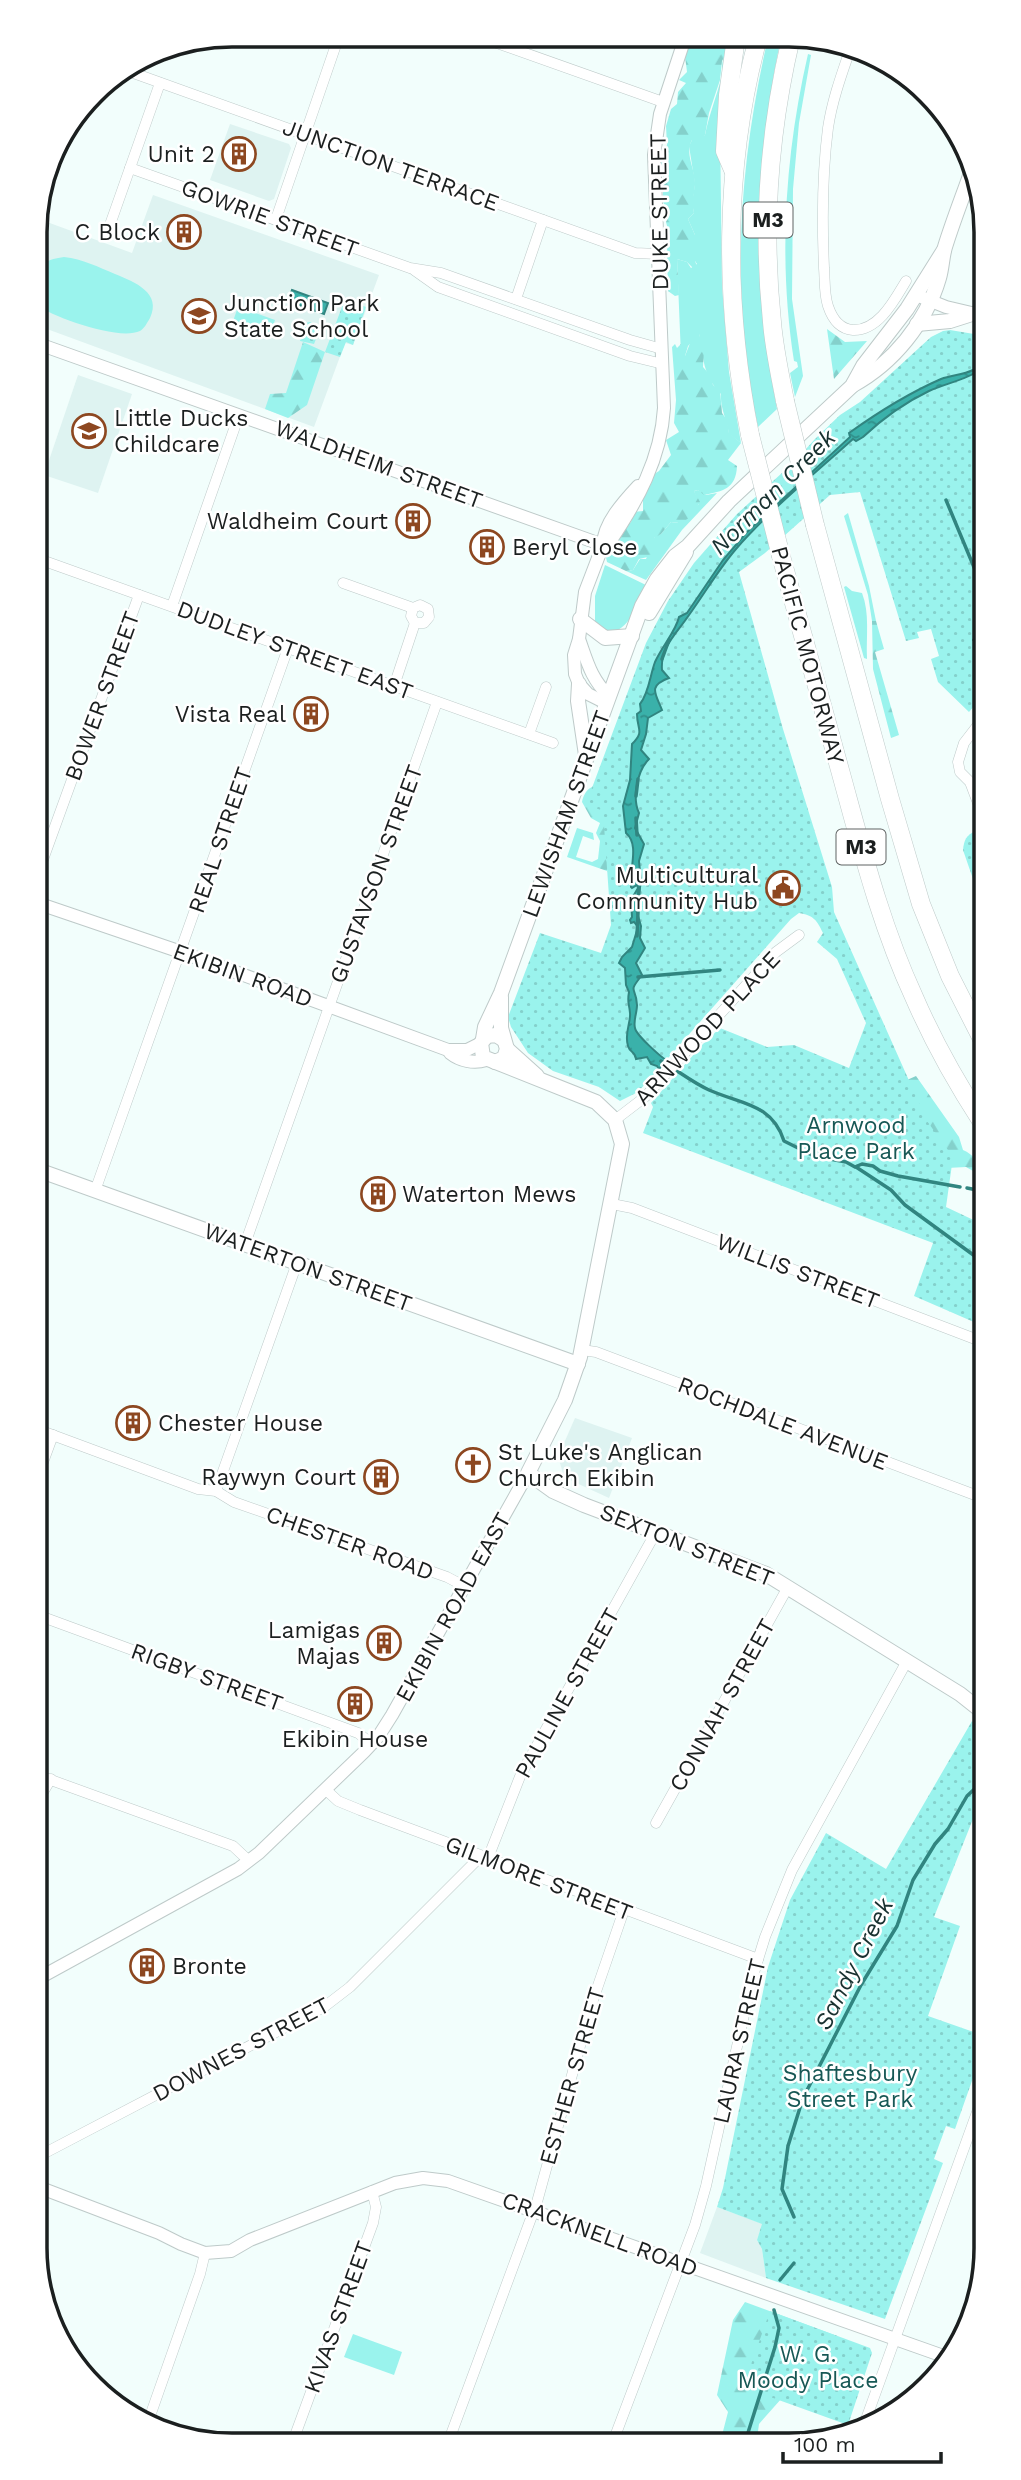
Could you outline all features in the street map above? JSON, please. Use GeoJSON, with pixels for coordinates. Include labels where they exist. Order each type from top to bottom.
{"type":"FeatureCollection","features":[{"type":"Feature","properties":{"kind":"highway"},"geometry":{"type":"LineString","coordinates":[[734,174],[725,151],[728,95],[735,47]]}},
{"type":"Feature","properties":{"kind":"highway","name":"PACIFIC MOTORWAY"},"geometry":{"type":"LineString","coordinates":[[756,47],[740,127],[731,228],[733,321],[742,397],[781,556],[860,846],[885,925],[929,1029],[974,1108]]}},
{"type":"Feature","properties":{"kind":"highway","name":"PACIFIC MOTORWAY"},"geometry":{"type":"LineString","coordinates":[[789,47],[776,113],[768,205],[772,323],[785,401],[815,525],[921,904],[950,976],[974,1022]]}},
{"type":"Feature","properties":{"kind":"main road"},"geometry":{"type":"LineString","coordinates":[[852,386],[863,366],[940,276],[944,250],[967,185]]}},
{"type":"Feature","properties":{"kind":"main road"},"geometry":{"type":"LineString","coordinates":[[852,386],[873,374],[889,360],[917,324],[923,298]]}},
{"type":"Feature","properties":{"kind":"main road"},"geometry":{"type":"LineString","coordinates":[[917,324],[974,315]]}},
{"type":"Feature","properties":{"kind":"main road","name":"LEWISHAM STREET"},"geometry":{"type":"LineString","coordinates":[[482,1041],[607,699],[642,607],[657,579],[675,556],[688,546],[729,501],[852,386]]}},
{"type":"Feature","properties":{"kind":"main road"},"geometry":{"type":"LineString","coordinates":[[580,619],[605,638],[632,636]]}},
{"type":"Feature","properties":{"kind":"main road"},"geometry":{"type":"LineString","coordinates":[[579,684],[578,701],[586,757]]}},
{"type":"Feature","properties":{"kind":"main road","name":"LEWISHAM STREET"},"geometry":{"type":"LineString","coordinates":[[501,993],[501,1023],[506,1044]]}},
{"type":"Feature","properties":{"kind":"main road"},"geometry":{"type":"LineString","coordinates":[[540,1080],[506,1044],[492,1035],[482,1041],[480,1052],[491,1061],[596,1102],[615,1120]]}},
{"type":"Feature","properties":{"kind":"main road"},"geometry":{"type":"LineString","coordinates":[[491,1061],[504,1058],[506,1044]]}},
{"type":"Feature","properties":{"kind":"main road","name":"EKIBIN ROAD EAST"},"geometry":{"type":"LineString","coordinates":[[528,1473],[565,1399],[580,1357],[622,1148],[615,1120]]}},
{"type":"Feature","properties":{"kind":"main road","name":"WATERTON STREET"},"geometry":{"type":"LineString","coordinates":[[48,1174],[297,1263],[580,1357]]}},
{"type":"Feature","properties":{"kind":"main road","name":"SEXTON STREET"},"geometry":{"type":"LineString","coordinates":[[528,1473],[564,1496],[760,1571],[973,1705]]}},
{"type":"Feature","properties":{"kind":"street"},"geometry":{"type":"LineString","coordinates":[[510,47],[663,102]]}},
{"type":"Feature","properties":{"kind":"street","name":"DUKE STREET"},"geometry":{"type":"LineString","coordinates":[[603,545],[603,538],[612,519],[636,487],[644,483],[661,434],[664,408],[663,364],[654,155],[657,125],[682,47]]}},
{"type":"Feature","properties":{"kind":"street"},"geometry":{"type":"LineString","coordinates":[[276,219],[335,48]]}},
{"type":"Feature","properties":{"kind":"street"},"geometry":{"type":"LineString","coordinates":[[848,57],[829,126],[823,239],[827,301],[837,323],[847,329],[864,328],[879,319],[906,281]]}},
{"type":"Feature","properties":{"kind":"street","name":"JUNCTION TERRACE"},"geometry":{"type":"LineString","coordinates":[[137,74],[635,253],[658,254]]}},
{"type":"Feature","properties":{"kind":"street"},"geometry":{"type":"LineString","coordinates":[[106,236],[160,83]]}},
{"type":"Feature","properties":{"kind":"street","name":"GOWRIE STREET"},"geometry":{"type":"LineString","coordinates":[[130,168],[410,268],[441,273],[662,349]]}},
{"type":"Feature","properties":{"kind":"street"},"geometry":{"type":"LineString","coordinates":[[516,299],[543,220]]}},
{"type":"Feature","properties":{"kind":"street","name":"GOWRIE STREET"},"geometry":{"type":"LineString","coordinates":[[410,268],[438,287],[617,351],[663,364]]}},
{"type":"Feature","properties":{"kind":"street"},"geometry":{"type":"LineString","coordinates":[[923,298],[974,314]]}},
{"type":"Feature","properties":{"kind":"street","name":"WALDHEIM STREET"},"geometry":{"type":"LineString","coordinates":[[48,347],[603,545]]}},
{"type":"Feature","properties":{"kind":"street"},"geometry":{"type":"LineString","coordinates":[[172,606],[239,415]]}},
{"type":"Feature","properties":{"kind":"street"},"geometry":{"type":"LineString","coordinates":[[603,545],[589,578],[574,655],[575,674],[579,684],[589,694],[607,699]]}},
{"type":"Feature","properties":{"kind":"street","name":"DUDLEY STREET EAST"},"geometry":{"type":"LineString","coordinates":[[48,562],[553,743]]}},
{"type":"Feature","properties":{"kind":"street"},"geometry":{"type":"LineString","coordinates":[[343,583],[413,608],[420,605],[428,609],[429,617],[424,623],[415,623],[394,686]]}},
{"type":"Feature","properties":{"kind":"street","name":"BOWER STREET"},"geometry":{"type":"LineString","coordinates":[[48,847],[139,595]]}},
{"type":"Feature","properties":{"kind":"street"},"geometry":{"type":"LineString","coordinates":[[579,639],[590,672],[607,699]]}},
{"type":"Feature","properties":{"kind":"street","name":"REAL STREET"},"geometry":{"type":"LineString","coordinates":[[95,1191],[288,648]]}},
{"type":"Feature","properties":{"kind":"street"},"geometry":{"type":"LineString","coordinates":[[529,734],[546,687]]}},
{"type":"Feature","properties":{"kind":"street","name":"GUSTAVSON STREET"},"geometry":{"type":"LineString","coordinates":[[245,1244],[438,702]]}},
{"type":"Feature","properties":{"kind":"street"},"geometry":{"type":"LineString","coordinates":[[974,730],[959,756],[960,772],[970,782],[974,792]]}},
{"type":"Feature","properties":{"kind":"street","name":"EKIBIN ROAD"},"geometry":{"type":"LineString","coordinates":[[48,907],[181,952],[448,1050],[454,1056],[472,1062],[491,1061]]}},
{"type":"Feature","properties":{"kind":"street","name":"ARNWOOD PLACE"},"geometry":{"type":"LineString","coordinates":[[615,1120],[645,1097],[776,952],[799,935]]}},
{"type":"Feature","properties":{"kind":"street"},"geometry":{"type":"LineString","coordinates":[[448,1050],[467,1050],[482,1041]]}},
{"type":"Feature","properties":{"kind":"street","name":"WILLIS STREET"},"geometry":{"type":"LineString","coordinates":[[612,1204],[632,1208],[973,1338]]}},
{"type":"Feature","properties":{"kind":"street"},"geometry":{"type":"LineString","coordinates":[[216,1491],[297,1263]]}},
{"type":"Feature","properties":{"kind":"street","name":"ROCHDALE AVENUE"},"geometry":{"type":"LineString","coordinates":[[580,1357],[596,1352],[973,1494]]}},
{"type":"Feature","properties":{"kind":"street","name":"CHESTER ROAD"},"geometry":{"type":"LineString","coordinates":[[47,1433],[198,1489],[216,1491],[234,1502],[447,1577],[464,1586]]}},
{"type":"Feature","properties":{"kind":"street"},"geometry":{"type":"LineString","coordinates":[[47,1450],[53,1435]]}},
{"type":"Feature","properties":{"kind":"street","name":"EKIBIN ROAD EAST"},"geometry":{"type":"LineString","coordinates":[[47,1974],[249,1861],[372,1744],[392,1715],[528,1473]]}},
{"type":"Feature","properties":{"kind":"street","name":"PAULINE STREET"},"geometry":{"type":"LineString","coordinates":[[484,1857],[522,1774],[656,1532]]}},
{"type":"Feature","properties":{"kind":"street","name":"CONNAH STREET"},"geometry":{"type":"LineString","coordinates":[[656,1823],[788,1587]]}},
{"type":"Feature","properties":{"kind":"street","name":"RIGBY STREET"},"geometry":{"type":"LineString","coordinates":[[47,1619],[358,1733],[372,1744]]}},
{"type":"Feature","properties":{"kind":"street","name":"LAURA STREET"},"geometry":{"type":"LineString","coordinates":[[616,2433],[682,2262],[706,2186],[758,1959],[792,1870],[907,1661]]}},
{"type":"Feature","properties":{"kind":"street"},"geometry":{"type":"LineString","coordinates":[[47,1778],[233,1846],[249,1861]]}},
{"type":"Feature","properties":{"kind":"street"},"geometry":{"type":"LineString","coordinates":[[47,1785],[51,1779]]}},
{"type":"Feature","properties":{"kind":"street","name":"GILMORE STREET"},"geometry":{"type":"LineString","coordinates":[[325,1789],[341,1802],[758,1959]]}},
{"type":"Feature","properties":{"kind":"street","name":"DOWNES STREET"},"geometry":{"type":"LineString","coordinates":[[47,2152],[324,2007],[350,1987],[484,1857]]}},
{"type":"Feature","properties":{"kind":"street","name":"ESTHER STREET"},"geometry":{"type":"LineString","coordinates":[[452,2433],[533,2210],[591,2006],[624,1910]]}},
{"type":"Feature","properties":{"kind":"street"},"geometry":{"type":"LineString","coordinates":[[868,2415],[973,2123]]}},
{"type":"Feature","properties":{"kind":"street","name":"CRACKNELL ROAD"},"geometry":{"type":"LineString","coordinates":[[159,2233],[181,2245],[205,2253],[231,2251],[250,2240],[372,2191],[408,2179],[438,2179],[682,2262],[940,2355]]}},
{"type":"Feature","properties":{"kind":"street","name":"CRACKNELL ROAD"},"geometry":{"type":"LineString","coordinates":[[47,2191],[159,2233],[210,2246],[221,2247],[236,2241],[250,2240]]}},
{"type":"Feature","properties":{"kind":"street","name":"KIVAS STREET"},"geometry":{"type":"LineString","coordinates":[[296,2433],[373,2223],[376,2207],[372,2191]]}},
{"type":"Feature","properties":{"kind":"street"},"geometry":{"type":"LineString","coordinates":[[151,2414],[205,2253]]}},
{"type":"Feature","properties":{"kind":"shaded area"},"geometry":{"type":"Polygon","coordinates":[[[230,124],[289,144],[291,148],[274,199],[269,201],[210,180],[230,124]]]}},
{"type":"Feature","properties":{"kind":"shaded area","name":"Junction Park State School"},"geometry":{"type":"Polygon","coordinates":[[[153,195],[379,275],[353,345],[345,343],[314,427],[48,329],[48,222],[132,253],[153,195]]]}},
{"type":"Feature","properties":{"kind":"shaded area","name":"Little Ducks Childcare"},"geometry":{"type":"Polygon","coordinates":[[[78,375],[132,394],[98,493],[48,476],[48,464],[78,375]]]}},
{"type":"Feature","properties":{"kind":"shaded area"},"geometry":{"type":"Polygon","coordinates":[[[575,1418],[632,1438],[609,1498],[572,1481],[563,1473],[559,1460],[561,1450],[575,1418]]]}},
{"type":"Feature","properties":{"kind":"shaded area"},"geometry":{"type":"Polygon","coordinates":[[[717,2207],[763,2224],[757,2240],[762,2249],[766,2278],[700,2253],[717,2207]]]}},
{"type":"Feature","properties":{"kind":"green space"},"geometry":{"type":"Polygon","coordinates":[[[689,47],[727,47],[705,135],[699,140],[692,140],[689,151],[695,185],[694,213],[688,219],[695,235],[695,261],[698,269],[695,270],[687,262],[677,259],[679,295],[675,296],[668,291],[667,248],[670,237],[666,222],[669,214],[663,202],[661,164],[667,145],[666,126],[671,109],[677,104],[678,92],[686,83],[679,80],[687,72],[685,53],[689,47]]]}},
{"type":"Feature","properties":{"kind":"green space"},"geometry":{"type":"Polygon","coordinates":[[[766,47],[779,47],[765,132],[760,224],[763,315],[777,409],[758,427],[744,330],[741,232],[744,184],[766,47]]]}},
{"type":"Feature","properties":{"kind":"green space"},"geometry":{"type":"Polygon","coordinates":[[[727,52],[720,126],[722,286],[729,372],[741,443],[729,434],[721,394],[707,373],[699,334],[688,346],[685,356],[681,356],[677,259],[687,262],[691,268],[697,264],[695,235],[688,219],[694,213],[692,203],[695,184],[689,146],[692,140],[705,135],[727,52]]]}},
{"type":"Feature","properties":{"kind":"green space"},"geometry":{"type":"Polygon","coordinates":[[[808,54],[811,55],[799,123],[793,189],[792,299],[803,376],[795,397],[790,373],[798,367],[794,361],[786,284],[786,207],[794,130],[808,54]]]}},
{"type":"Feature","properties":{"kind":"green space"},"geometry":{"type":"Polygon","coordinates":[[[64,257],[78,260],[138,285],[149,295],[153,309],[143,329],[117,333],[71,321],[48,311],[48,261],[64,257]]]}},
{"type":"Feature","properties":{"kind":"green space"},"geometry":{"type":"Polygon","coordinates":[[[345,299],[366,307],[353,345],[346,342],[340,357],[325,352],[345,299]]]}},
{"type":"Feature","properties":{"kind":"green space"},"geometry":{"type":"Polygon","coordinates":[[[238,307],[275,320],[269,337],[232,324],[238,307]]]}},
{"type":"Feature","properties":{"kind":"green space"},"geometry":{"type":"Polygon","coordinates":[[[310,322],[320,329],[314,344],[300,341],[305,323],[310,322]]]}},
{"type":"Feature","properties":{"kind":"green space"},"geometry":{"type":"Polygon","coordinates":[[[827,329],[845,342],[867,341],[834,379],[827,329]]]}},
{"type":"Feature","properties":{"kind":"green space","name":"Arnwood Place Park"},"geometry":{"type":"Polygon","coordinates":[[[943,331],[974,334],[974,706],[969,712],[938,682],[931,659],[939,656],[931,629],[917,632],[919,638],[906,641],[860,492],[830,495],[765,553],[739,572],[783,729],[832,887],[834,912],[927,1121],[953,1157],[946,1207],[974,1220],[973,1322],[914,1296],[933,1243],[643,1133],[653,1107],[651,1103],[720,1028],[767,1047],[794,1045],[849,1068],[866,1023],[837,959],[817,942],[823,933],[816,921],[808,915],[799,913],[791,919],[638,1092],[620,1101],[599,1087],[553,1071],[528,1053],[511,1027],[508,1017],[540,933],[601,953],[611,925],[603,811],[586,804],[646,643],[668,601],[694,563],[737,514],[840,415],[860,402],[931,337],[943,331]]]}},
{"type":"Feature","properties":{"kind":"green space"},"geometry":{"type":"Polygon","coordinates":[[[694,333],[699,334],[704,349],[703,367],[710,375],[713,385],[720,390],[722,413],[727,420],[729,433],[741,443],[728,460],[737,466],[736,474],[731,484],[723,490],[704,495],[698,490],[694,491],[700,502],[692,515],[685,521],[671,522],[654,538],[657,546],[652,556],[639,559],[633,570],[626,571],[607,562],[605,553],[624,527],[631,522],[633,512],[643,511],[643,496],[648,484],[652,482],[651,476],[659,471],[671,455],[666,440],[679,432],[674,423],[676,400],[672,347],[675,344],[677,348],[681,344],[681,356],[685,356],[694,333]]]}},
{"type":"Feature","properties":{"kind":"green space"},"geometry":{"type":"Polygon","coordinates":[[[303,342],[325,352],[307,405],[288,418],[265,409],[270,394],[286,393],[303,342]]]}},
{"type":"Feature","properties":{"kind":"green space"},"geometry":{"type":"Polygon","coordinates":[[[698,490],[706,495],[717,493],[682,530],[646,580],[626,571],[633,570],[640,559],[646,559],[655,536],[661,534],[671,522],[677,523],[699,504],[694,491],[698,490]]]}},
{"type":"Feature","properties":{"kind":"green space"},"geometry":{"type":"Polygon","coordinates":[[[848,513],[876,621],[872,621],[868,595],[844,516],[848,513]]]}},
{"type":"Feature","properties":{"kind":"green space"},"geometry":{"type":"Polygon","coordinates":[[[605,565],[648,586],[628,621],[609,633],[595,623],[595,596],[605,565]]]}},
{"type":"Feature","properties":{"kind":"green space"},"geometry":{"type":"Polygon","coordinates":[[[844,587],[852,591],[862,593],[867,617],[867,659],[864,658],[844,587]]]}},
{"type":"Feature","properties":{"kind":"green space"},"geometry":{"type":"Polygon","coordinates":[[[872,621],[876,621],[884,649],[875,652],[899,735],[891,738],[873,669],[872,621]]]}},
{"type":"Feature","properties":{"kind":"green space"},"geometry":{"type":"Polygon","coordinates":[[[606,783],[607,871],[567,857],[577,828],[593,833],[594,840],[583,836],[576,857],[592,862],[598,859],[600,841],[596,833],[600,823],[591,818],[582,802],[590,788],[606,783]]]}},
{"type":"Feature","properties":{"kind":"green space"},"geometry":{"type":"Polygon","coordinates":[[[974,832],[974,881],[963,850],[970,834],[974,832]]]}},
{"type":"Feature","properties":{"kind":"green space"},"geometry":{"type":"Polygon","coordinates":[[[916,1076],[959,1137],[963,1150],[974,1158],[974,1171],[966,1167],[947,1168],[907,1080],[916,1076]]]}},
{"type":"Feature","properties":{"kind":"green space","name":"Shaftesbury Street Park"},"geometry":{"type":"Polygon","coordinates":[[[972,1721],[973,1819],[934,1917],[960,1926],[928,2016],[973,2032],[973,2078],[955,2129],[946,2126],[934,2159],[943,2163],[885,2319],[766,2278],[762,2249],[757,2240],[762,2224],[717,2207],[768,1967],[790,1900],[826,1833],[886,1869],[972,1721]]]}},
{"type":"Feature","properties":{"kind":"green space"},"geometry":{"type":"Polygon","coordinates":[[[745,2302],[837,2336],[759,2424],[758,2433],[723,2433],[728,2412],[717,2395],[733,2320],[745,2302]]]}},
{"type":"Feature","properties":{"kind":"green space","name":"W. G. Moody Place"},"geometry":{"type":"Polygon","coordinates":[[[770,2311],[870,2348],[872,2353],[848,2423],[743,2387],[770,2311]]]}},
{"type":"Feature","properties":{"kind":"green space"},"geometry":{"type":"Polygon","coordinates":[[[353,2334],[402,2352],[394,2375],[344,2357],[353,2334]]]}},
{"type":"Feature","properties":{"kind":"water"},"geometry":{"type":"Polygon","coordinates":[[[292,290],[328,303],[324,314],[288,301],[292,290]]]}},
{"type":"Feature","properties":{"kind":"water"},"geometry":{"type":"Polygon","coordinates":[[[974,371],[970,376],[912,400],[863,437],[856,441],[853,439],[793,492],[729,557],[666,647],[662,670],[669,678],[656,687],[662,710],[648,718],[641,750],[649,759],[641,770],[636,792],[639,813],[635,828],[644,844],[639,861],[641,882],[636,909],[641,926],[640,938],[645,948],[636,963],[642,975],[634,990],[637,1005],[634,1023],[636,1031],[666,1060],[659,1069],[651,1064],[647,1057],[636,1059],[627,1041],[629,992],[625,968],[619,963],[632,947],[638,927],[630,920],[631,900],[638,888],[637,885],[631,887],[633,851],[626,833],[623,806],[630,780],[632,744],[639,733],[637,714],[641,711],[640,704],[655,662],[679,617],[687,613],[723,560],[746,533],[850,437],[849,433],[917,391],[941,379],[974,371]]]}},
{"type":"Feature","properties":{"kind":"waterway"},"geometry":{"type":"LineString","coordinates":[[946,500],[974,567]]}},
{"type":"Feature","properties":{"kind":"waterway","name":"Norman Creek"},"geometry":{"type":"LineString","coordinates":[[662,659],[669,640]]}},
{"type":"Feature","properties":{"kind":"waterway","name":"Norman Creek"},"geometry":{"type":"LineString","coordinates":[[636,796],[638,779]]}},
{"type":"Feature","properties":{"kind":"waterway","name":"Norman Creek"},"geometry":{"type":"LineString","coordinates":[[636,818],[637,835]]}},
{"type":"Feature","properties":{"kind":"waterway","name":"Norman Creek"},"geometry":{"type":"LineString","coordinates":[[637,936],[639,888]]}},
{"type":"Feature","properties":{"kind":"waterway"},"geometry":{"type":"LineString","coordinates":[[638,977],[720,970]]}},
{"type":"Feature","properties":{"kind":"waterway","name":"Norman Creek"},"geometry":{"type":"LineString","coordinates":[[661,1061],[703,1087],[754,1106],[772,1119],[784,1141],[814,1156],[846,1162],[855,1167],[862,1164],[873,1166],[898,1176],[960,1187]]}},
{"type":"Feature","properties":{"kind":"waterway","name":"Sandy Creek"},"geometry":{"type":"LineString","coordinates":[[856,1167],[891,1190],[905,1205],[973,1255]]}},
{"type":"Feature","properties":{"kind":"waterway","name":"Norman Creek"},"geometry":{"type":"LineString","coordinates":[[967,1188],[974,1189]]}},
{"type":"Feature","properties":{"kind":"waterway","name":"Sandy Creek"},"geometry":{"type":"LineString","coordinates":[[794,2217],[782,2189],[788,2146],[803,2098],[861,1985],[897,1926],[913,1880],[973,1790]]}},
{"type":"Feature","properties":{"kind":"waterway","name":"Sandy Creek"},"geometry":{"type":"LineString","coordinates":[[780,2280],[794,2263]]}},
{"type":"Feature","properties":{"kind":"waterway","name":"Sandy Creek"},"geometry":{"type":"LineString","coordinates":[[748,2433],[775,2347],[779,2328],[774,2310]]}},
{"type":"Feature","properties":{"kind":"place","name":"Unit 2"},"geometry":{"type":"Point","coordinates":[239,154]}},
{"type":"Feature","properties":{"kind":"place","name":"C Block"},"geometry":{"type":"Point","coordinates":[184,232]}},
{"type":"Feature","properties":{"kind":"place","name":"Junction Park State School"},"geometry":{"type":"Point","coordinates":[199,316]}},
{"type":"Feature","properties":{"kind":"place","name":"Little Ducks Childcare"},"geometry":{"type":"Point","coordinates":[89,431]}},
{"type":"Feature","properties":{"kind":"place","name":"Waldheim Court"},"geometry":{"type":"Point","coordinates":[413,521]}},
{"type":"Feature","properties":{"kind":"place","name":"Beryl Close"},"geometry":{"type":"Point","coordinates":[487,547]}},
{"type":"Feature","properties":{"kind":"place","name":"Vista Real"},"geometry":{"type":"Point","coordinates":[311,714]}},
{"type":"Feature","properties":{"kind":"place","name":"Multicultural Community Hub"},"geometry":{"type":"Point","coordinates":[783,888]}},
{"type":"Feature","properties":{"kind":"place","name":"Waterton Mews"},"geometry":{"type":"Point","coordinates":[378,1194]}},
{"type":"Feature","properties":{"kind":"place","name":"Chester House"},"geometry":{"type":"Point","coordinates":[133,1423]}},
{"type":"Feature","properties":{"kind":"place","name":"St Luke's Anglican Church Ekibin"},"geometry":{"type":"Point","coordinates":[473,1465]}},
{"type":"Feature","properties":{"kind":"place","name":"Raywyn Court"},"geometry":{"type":"Point","coordinates":[381,1477]}},
{"type":"Feature","properties":{"kind":"place","name":"Lamigas Majas"},"geometry":{"type":"Point","coordinates":[384,1643]}},
{"type":"Feature","properties":{"kind":"place","name":"Ekibin House"},"geometry":{"type":"Point","coordinates":[355,1704]}},
{"type":"Feature","properties":{"kind":"place","name":"Bronte"},"geometry":{"type":"Point","coordinates":[147,1966]}}]}
